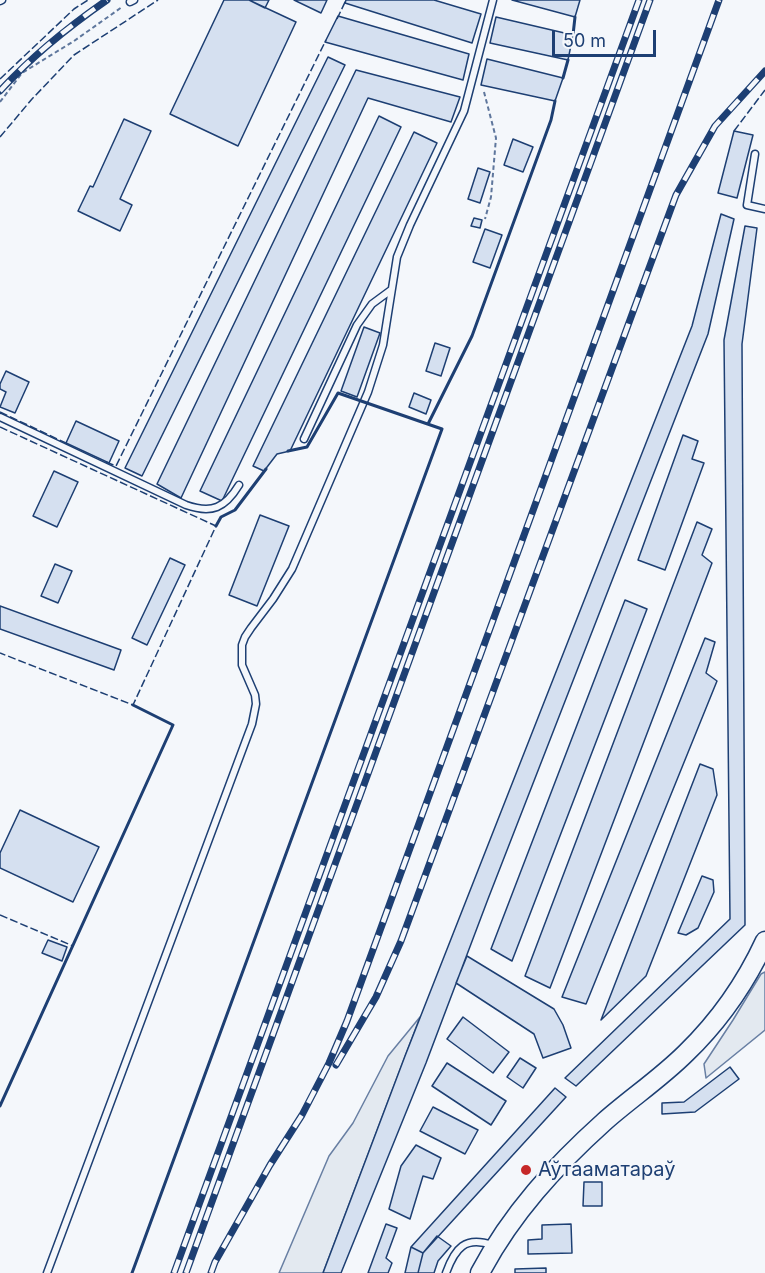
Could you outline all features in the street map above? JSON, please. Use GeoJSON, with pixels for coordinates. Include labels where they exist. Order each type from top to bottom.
{"type":"FeatureCollection","features":[{"type":"Feature","properties":{"kind":"main road"},"geometry":{"type":"LineString","coordinates":[[480,1273],[524,1203],[542,1183],[603,1122],[674,1064],[700,1038],[718,1017],[744,979],[765,942]]}},
{"type":"Feature","properties":{"kind":"lane"},"geometry":{"type":"LineString","coordinates":[[47,1273],[252,724],[256,704],[255,695],[242,665],[241,655],[245,637],[292,568],[368,392],[383,345],[397,257],[464,111],[493,0]]}},
{"type":"Feature","properties":{"kind":"lane"},"geometry":{"type":"LineString","coordinates":[[755,154],[747,205],[765,209]]}},
{"type":"Feature","properties":{"kind":"lane"},"geometry":{"type":"LineString","coordinates":[[304,439],[357,325],[372,304],[391,290]]}},
{"type":"Feature","properties":{"kind":"lane"},"geometry":{"type":"LineString","coordinates":[[0,417],[197,509],[217,508],[234,494],[239,485]]}},
{"type":"Feature","properties":{"kind":"lane"},"geometry":{"type":"LineString","coordinates":[[446,1273],[459,1249],[466,1243],[475,1241],[495,1246]]}},
{"type":"Feature","properties":{"kind":"path"},"geometry":{"type":"LineString","coordinates":[[0,102],[22,73],[132,1]]}},
{"type":"Feature","properties":{"kind":"path"},"geometry":{"type":"LineString","coordinates":[[484,92],[496,138],[491,198],[485,219]]}},
{"type":"Feature","properties":{"kind":"shaded area"},"geometry":{"type":"Polygon","coordinates":[[[765,972],[765,1030],[706,1078],[704,1064],[761,974],[765,972]]]}},
{"type":"Feature","properties":{"kind":"shaded area"},"geometry":{"type":"Polygon","coordinates":[[[420,1017],[323,1273],[279,1273],[329,1156],[353,1123],[388,1056],[420,1017]]]}},
{"type":"Feature","properties":{"kind":"building"},"geometry":{"type":"Polygon","coordinates":[[[224,0],[249,0],[296,22],[238,146],[170,114],[224,0]]]}},
{"type":"Feature","properties":{"kind":"building"},"geometry":{"type":"Polygon","coordinates":[[[249,0],[269,0],[265,8],[249,0]]]}},
{"type":"Feature","properties":{"kind":"building"},"geometry":{"type":"Polygon","coordinates":[[[294,0],[327,0],[321,13],[294,0]]]}},
{"type":"Feature","properties":{"kind":"building"},"geometry":{"type":"Polygon","coordinates":[[[346,0],[434,0],[481,14],[472,43],[345,3],[346,0]]]}},
{"type":"Feature","properties":{"kind":"building"},"geometry":{"type":"Polygon","coordinates":[[[512,0],[580,0],[575,17],[512,0]]]}},
{"type":"Feature","properties":{"kind":"building"},"geometry":{"type":"Polygon","coordinates":[[[338,16],[469,54],[463,80],[325,42],[338,16]]]}},
{"type":"Feature","properties":{"kind":"building"},"geometry":{"type":"Polygon","coordinates":[[[496,17],[573,35],[568,60],[490,43],[496,17]]]}},
{"type":"Feature","properties":{"kind":"building"},"geometry":{"type":"Polygon","coordinates":[[[328,57],[345,65],[142,476],[125,468],[328,57]]]}},
{"type":"Feature","properties":{"kind":"building"},"geometry":{"type":"Polygon","coordinates":[[[487,59],[563,78],[555,101],[481,85],[487,59]]]}},
{"type":"Feature","properties":{"kind":"building"},"geometry":{"type":"Polygon","coordinates":[[[356,70],[460,97],[451,122],[368,98],[181,498],[157,484],[356,70]]]}},
{"type":"Feature","properties":{"kind":"building"},"geometry":{"type":"Polygon","coordinates":[[[379,116],[401,127],[222,501],[200,491],[379,116]]]}},
{"type":"Feature","properties":{"kind":"building"},"geometry":{"type":"Polygon","coordinates":[[[124,119],[151,131],[120,199],[132,205],[120,231],[78,211],[90,186],[93,187],[124,119]]]}},
{"type":"Feature","properties":{"kind":"building"},"geometry":{"type":"Polygon","coordinates":[[[734,131],[753,135],[737,198],[718,193],[734,131]]]}},
{"type":"Feature","properties":{"kind":"building"},"geometry":{"type":"Polygon","coordinates":[[[414,132],[437,143],[290,451],[277,454],[264,471],[253,466],[414,132]]]}},
{"type":"Feature","properties":{"kind":"building"},"geometry":{"type":"Polygon","coordinates":[[[513,139],[533,147],[523,172],[504,165],[513,139]]]}},
{"type":"Feature","properties":{"kind":"building"},"geometry":{"type":"Polygon","coordinates":[[[478,168],[490,172],[480,203],[468,199],[478,168]]]}},
{"type":"Feature","properties":{"kind":"building"},"geometry":{"type":"Polygon","coordinates":[[[721,214],[734,219],[708,334],[426,1063],[341,1273],[323,1273],[405,1056],[692,326],[721,214]]]}},
{"type":"Feature","properties":{"kind":"building"},"geometry":{"type":"Polygon","coordinates":[[[474,218],[482,220],[480,228],[471,226],[474,218]]]}},
{"type":"Feature","properties":{"kind":"building"},"geometry":{"type":"Polygon","coordinates":[[[745,226],[757,228],[742,344],[745,925],[576,1086],[565,1078],[730,919],[724,340],[745,226]]]}},
{"type":"Feature","properties":{"kind":"building"},"geometry":{"type":"Polygon","coordinates":[[[485,229],[502,235],[490,268],[473,262],[485,229]]]}},
{"type":"Feature","properties":{"kind":"building"},"geometry":{"type":"Polygon","coordinates":[[[364,327],[380,333],[357,397],[341,391],[364,327]]]}},
{"type":"Feature","properties":{"kind":"building"},"geometry":{"type":"Polygon","coordinates":[[[435,343],[450,348],[441,376],[426,371],[435,343]]]}},
{"type":"Feature","properties":{"kind":"building"},"geometry":{"type":"Polygon","coordinates":[[[6,371],[29,382],[15,413],[0,407],[6,392],[0,389],[0,384],[6,371]]]}},
{"type":"Feature","properties":{"kind":"building"},"geometry":{"type":"Polygon","coordinates":[[[414,393],[431,400],[426,414],[409,407],[414,393]]]}},
{"type":"Feature","properties":{"kind":"building"},"geometry":{"type":"Polygon","coordinates":[[[76,421],[119,441],[109,463],[66,443],[76,421]]]}},
{"type":"Feature","properties":{"kind":"building"},"geometry":{"type":"Polygon","coordinates":[[[683,435],[698,441],[692,459],[704,463],[665,570],[638,560],[683,435]]]}},
{"type":"Feature","properties":{"kind":"building"},"geometry":{"type":"Polygon","coordinates":[[[54,471],[78,482],[57,527],[33,516],[54,471]]]}},
{"type":"Feature","properties":{"kind":"building"},"geometry":{"type":"Polygon","coordinates":[[[260,515],[289,526],[257,606],[229,595],[260,515]]]}},
{"type":"Feature","properties":{"kind":"building"},"geometry":{"type":"Polygon","coordinates":[[[697,522],[712,529],[702,555],[712,563],[550,988],[525,976],[697,522]]]}},
{"type":"Feature","properties":{"kind":"building"},"geometry":{"type":"Polygon","coordinates":[[[170,558],[185,565],[147,645],[132,638],[170,558]]]}},
{"type":"Feature","properties":{"kind":"building"},"geometry":{"type":"Polygon","coordinates":[[[55,564],[72,571],[58,603],[41,596],[55,564]]]}},
{"type":"Feature","properties":{"kind":"building"},"geometry":{"type":"Polygon","coordinates":[[[625,600],[647,609],[512,961],[491,949],[625,600]]]}},
{"type":"Feature","properties":{"kind":"building"},"geometry":{"type":"Polygon","coordinates":[[[0,606],[121,650],[114,670],[0,629],[0,606]]]}},
{"type":"Feature","properties":{"kind":"building"},"geometry":{"type":"Polygon","coordinates":[[[705,638],[715,642],[706,673],[717,681],[586,1004],[562,997],[705,638]]]}},
{"type":"Feature","properties":{"kind":"building"},"geometry":{"type":"Polygon","coordinates":[[[700,764],[713,769],[717,795],[646,976],[601,1020],[700,764]]]}},
{"type":"Feature","properties":{"kind":"building"},"geometry":{"type":"Polygon","coordinates":[[[20,810],[99,847],[73,902],[0,868],[0,853],[20,810]]]}},
{"type":"Feature","properties":{"kind":"building"},"geometry":{"type":"Polygon","coordinates":[[[702,876],[713,880],[714,892],[698,928],[686,935],[678,933],[702,876]]]}},
{"type":"Feature","properties":{"kind":"building"},"geometry":{"type":"Polygon","coordinates":[[[48,940],[67,947],[62,961],[42,953],[48,940]]]}},
{"type":"Feature","properties":{"kind":"building"},"geometry":{"type":"Polygon","coordinates":[[[467,956],[554,1009],[563,1025],[571,1048],[543,1058],[534,1034],[456,983],[467,956]]]}},
{"type":"Feature","properties":{"kind":"building"},"geometry":{"type":"Polygon","coordinates":[[[463,1017],[509,1052],[493,1073],[447,1039],[463,1017]]]}},
{"type":"Feature","properties":{"kind":"building"},"geometry":{"type":"Polygon","coordinates":[[[520,1058],[536,1068],[523,1088],[507,1077],[520,1058]]]}},
{"type":"Feature","properties":{"kind":"building"},"geometry":{"type":"Polygon","coordinates":[[[447,1063],[506,1101],[491,1125],[432,1086],[447,1063]]]}},
{"type":"Feature","properties":{"kind":"building"},"geometry":{"type":"Polygon","coordinates":[[[730,1067],[739,1079],[695,1112],[662,1114],[662,1103],[684,1102],[730,1067]]]}},
{"type":"Feature","properties":{"kind":"building"},"geometry":{"type":"Polygon","coordinates":[[[555,1088],[566,1097],[423,1253],[411,1247],[555,1088]]]}},
{"type":"Feature","properties":{"kind":"building"},"geometry":{"type":"Polygon","coordinates":[[[433,1107],[478,1130],[465,1154],[420,1131],[433,1107]]]}},
{"type":"Feature","properties":{"kind":"building"},"geometry":{"type":"Polygon","coordinates":[[[416,1145],[441,1158],[433,1179],[423,1176],[410,1219],[389,1209],[401,1166],[416,1145]]]}},
{"type":"Feature","properties":{"kind":"building"},"geometry":{"type":"Polygon","coordinates":[[[584,1182],[602,1182],[602,1206],[583,1206],[584,1182]]]}},
{"type":"Feature","properties":{"kind":"building"},"geometry":{"type":"Polygon","coordinates":[[[386,1224],[397,1228],[386,1258],[392,1263],[388,1273],[368,1273],[386,1224]]]}},
{"type":"Feature","properties":{"kind":"building"},"geometry":{"type":"Polygon","coordinates":[[[571,1224],[572,1253],[528,1254],[528,1240],[542,1239],[542,1225],[571,1224]]]}},
{"type":"Feature","properties":{"kind":"building"},"geometry":{"type":"Polygon","coordinates":[[[437,1236],[451,1246],[438,1261],[434,1273],[418,1273],[423,1253],[437,1236]]]}},
{"type":"Feature","properties":{"kind":"building"},"geometry":{"type":"Polygon","coordinates":[[[411,1247],[423,1253],[418,1273],[405,1273],[411,1247]]]}},
{"type":"Feature","properties":{"kind":"building"},"geometry":{"type":"Polygon","coordinates":[[[546,1268],[546,1273],[515,1273],[515,1269],[546,1268]]]}},
{"type":"Feature","properties":{"kind":"railway"},"geometry":{"type":"LineString","coordinates":[[0,91],[51,42],[107,0]]}},
{"type":"Feature","properties":{"kind":"railway"},"geometry":{"type":"LineString","coordinates":[[174,1273],[639,0]]}},
{"type":"Feature","properties":{"kind":"railway"},"geometry":{"type":"LineString","coordinates":[[186,1273],[650,0]]}},
{"type":"Feature","properties":{"kind":"railway"},"geometry":{"type":"LineString","coordinates":[[211,1273],[270,1165],[302,1115],[329,1063],[347,1021],[719,0]]}},
{"type":"Feature","properties":{"kind":"railway"},"geometry":{"type":"LineString","coordinates":[[336,1065],[376,997],[401,941],[676,195],[715,126],[765,71]]}},
{"type":"Feature","properties":{"kind":"fence"},"geometry":{"type":"LineString","coordinates":[[0,79],[74,9],[88,0]]}},
{"type":"Feature","properties":{"kind":"fence"},"geometry":{"type":"LineString","coordinates":[[0,137],[74,55],[158,0]]}},
{"type":"Feature","properties":{"kind":"fence"},"geometry":{"type":"LineString","coordinates":[[337,19],[346,0]]}},
{"type":"Feature","properties":{"kind":"fence"},"geometry":{"type":"LineString","coordinates":[[106,462],[116,466],[326,40]]}},
{"type":"Feature","properties":{"kind":"fence"},"geometry":{"type":"LineString","coordinates":[[734,131],[765,90]]}},
{"type":"Feature","properties":{"kind":"fence"},"geometry":{"type":"LineString","coordinates":[[0,412],[68,444]]}},
{"type":"Feature","properties":{"kind":"fence"},"geometry":{"type":"LineString","coordinates":[[0,427],[216,526],[133,705],[0,653]]}},
{"type":"Feature","properties":{"kind":"fence"},"geometry":{"type":"LineString","coordinates":[[0,915],[73,946]]}},
{"type":"Feature","properties":{"kind":"wall"},"geometry":{"type":"LineString","coordinates":[[573,35],[575,17]]}},
{"type":"Feature","properties":{"kind":"wall"},"geometry":{"type":"LineString","coordinates":[[563,78],[568,60]]}},
{"type":"Feature","properties":{"kind":"wall"},"geometry":{"type":"LineString","coordinates":[[428,424],[472,336],[551,120],[555,101]]}},
{"type":"Feature","properties":{"kind":"wall"},"geometry":{"type":"LineString","coordinates":[[132,1273],[442,429],[338,393],[307,447],[288,451]]}},
{"type":"Feature","properties":{"kind":"wall"},"geometry":{"type":"LineString","coordinates":[[216,526],[221,517],[235,510],[266,469]]}},
{"type":"Feature","properties":{"kind":"wall"},"geometry":{"type":"LineString","coordinates":[[0,1106],[173,725],[133,705]]}},
{"type":"Feature","properties":{"kind":"place","name":"Аўтааматараў"},"geometry":{"type":"Point","coordinates":[526,1170]}}]}
